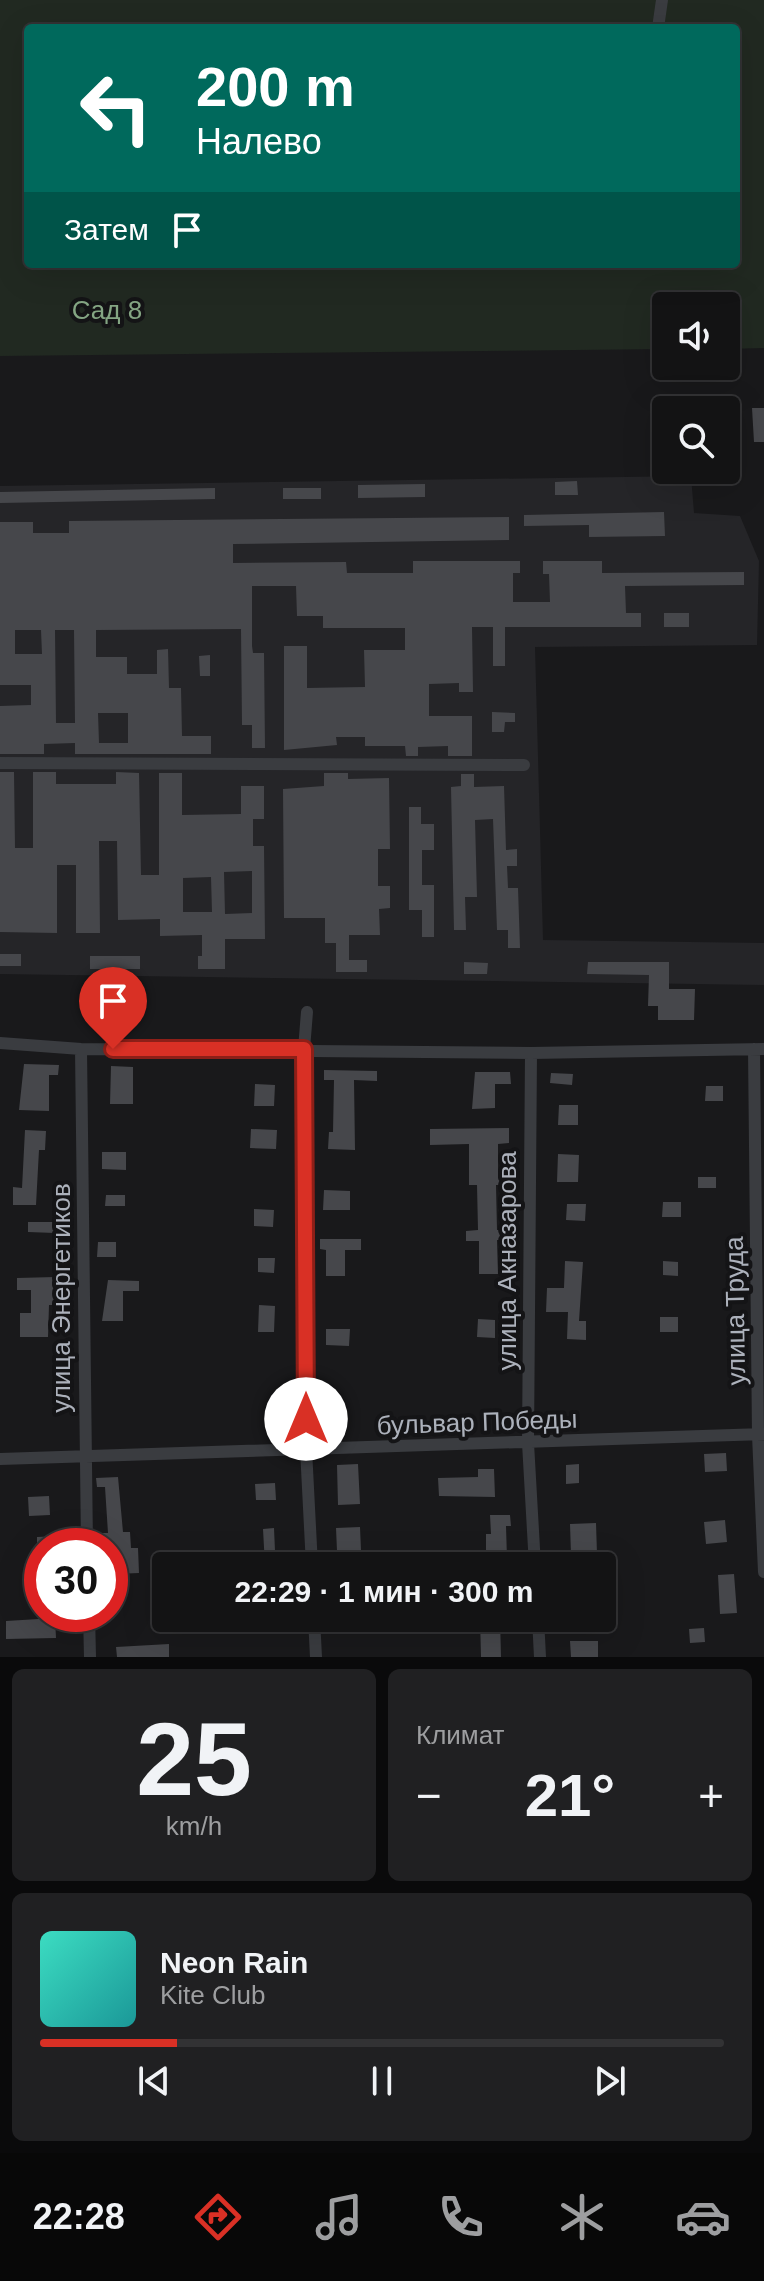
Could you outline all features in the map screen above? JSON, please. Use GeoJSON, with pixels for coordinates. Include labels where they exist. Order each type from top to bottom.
{"type":"FeatureCollection","features":[{"type":"Feature","properties":{"kind":"street"},"geometry":{"type":"LineString","coordinates":[[659,24],[662,0]]}},
{"type":"Feature","properties":{"kind":"street"},"geometry":{"type":"LineString","coordinates":[[0,763],[524,765]]}},
{"type":"Feature","properties":{"kind":"street"},"geometry":{"type":"LineString","coordinates":[[307,1012],[304,1049],[306,1449],[311,1552]]}},
{"type":"Feature","properties":{"kind":"street"},"geometry":{"type":"LineString","coordinates":[[0,1043],[81,1049],[531,1053],[759,1049]]}},
{"type":"Feature","properties":{"kind":"street","name":"улица Энергетиков"},"geometry":{"type":"LineString","coordinates":[[81,1049],[86,1528]]}},
{"type":"Feature","properties":{"kind":"street","name":"улица Труда"},"geometry":{"type":"LineString","coordinates":[[759,1049],[764,1572]]}},
{"type":"Feature","properties":{"kind":"street","name":"улица Акназарова"},"geometry":{"type":"LineString","coordinates":[[531,1053],[528,1443],[534,1552]]}},
{"type":"Feature","properties":{"kind":"street","name":"бульвар Победы"},"geometry":{"type":"LineString","coordinates":[[0,1459],[761,1434]]}},
{"type":"Feature","properties":{"kind":"street"},"geometry":{"type":"LineString","coordinates":[[89,1632],[90,1657]]}},
{"type":"Feature","properties":{"kind":"street"},"geometry":{"type":"LineString","coordinates":[[315,1632],[316,1657]]}},
{"type":"Feature","properties":{"kind":"street"},"geometry":{"type":"LineString","coordinates":[[539,1632],[540,1657]]}},
{"type":"Feature","properties":{"kind":"shaded area"},"geometry":{"type":"Polygon","coordinates":[[[652,477],[652,484],[692,484],[694,513],[740,516],[759,561],[757,645],[535,647],[543,940],[764,943],[764,985],[0,974],[0,486],[652,477]]]}},
{"type":"Feature","properties":{"kind":"green space","name":"Сад 8"},"geometry":{"type":"Polygon","coordinates":[[[0,0],[764,0],[764,348],[740,349],[740,292],[652,292],[652,349],[0,356],[0,0]]]}},
{"type":"Feature","properties":{"kind":"building"},"geometry":{"type":"Polygon","coordinates":[[[752,408],[764,408],[764,442],[754,442],[752,408]]]}},
{"type":"Feature","properties":{"kind":"building"},"geometry":{"type":"Polygon","coordinates":[[[577,481],[578,495],[555,495],[555,482],[577,481]]]}},
{"type":"Feature","properties":{"kind":"building"},"geometry":{"type":"Polygon","coordinates":[[[425,484],[425,497],[358,498],[358,485],[425,484]]]}},
{"type":"Feature","properties":{"kind":"building"},"geometry":{"type":"Polygon","coordinates":[[[215,488],[215,499],[0,503],[0,492],[215,488]]]}},
{"type":"Feature","properties":{"kind":"building"},"geometry":{"type":"Polygon","coordinates":[[[283,488],[321,488],[321,499],[283,499],[283,488]]]}},
{"type":"Feature","properties":{"kind":"building"},"geometry":{"type":"Polygon","coordinates":[[[664,512],[665,536],[589,537],[589,525],[524,526],[524,515],[664,512]]]}},
{"type":"Feature","properties":{"kind":"building"},"geometry":{"type":"Polygon","coordinates":[[[509,517],[509,540],[233,544],[233,563],[346,562],[347,573],[413,573],[413,561],[520,561],[520,573],[513,573],[513,602],[550,602],[549,574],[543,574],[543,561],[602,561],[602,573],[744,572],[744,585],[625,586],[626,613],[641,613],[641,627],[505,627],[505,666],[493,666],[493,627],[472,627],[473,692],[459,692],[459,683],[429,684],[429,716],[472,716],[472,756],[448,756],[448,746],[418,747],[418,756],[406,756],[405,746],[365,746],[365,737],[336,737],[337,745],[284,750],[284,646],[307,646],[307,688],[365,687],[364,650],[405,650],[405,628],[323,628],[323,616],[297,616],[296,586],[252,586],[253,653],[264,653],[265,748],[252,748],[252,725],[242,725],[241,629],[96,630],[96,657],[127,657],[127,674],[157,674],[157,650],[168,649],[169,688],[181,688],[182,736],[211,736],[211,754],[75,754],[75,743],[44,744],[44,754],[0,754],[0,706],[31,705],[31,685],[0,685],[0,522],[33,522],[33,533],[69,533],[69,521],[509,517]],[[15,630],[15,654],[42,654],[41,630],[15,630]],[[55,630],[56,723],[75,723],[74,630],[55,630]],[[98,713],[99,743],[128,743],[128,713],[98,713]]]}},
{"type":"Feature","properties":{"kind":"building"},"geometry":{"type":"Polygon","coordinates":[[[664,613],[689,613],[689,627],[664,627],[664,613]]]}},
{"type":"Feature","properties":{"kind":"building"},"geometry":{"type":"Polygon","coordinates":[[[210,655],[210,676],[200,676],[199,656],[210,655]]]}},
{"type":"Feature","properties":{"kind":"building"},"geometry":{"type":"Polygon","coordinates":[[[492,712],[515,713],[515,722],[505,722],[504,732],[492,732],[492,712]]]}},
{"type":"Feature","properties":{"kind":"building"},"geometry":{"type":"Polygon","coordinates":[[[0,772],[14,772],[15,848],[33,848],[33,772],[56,772],[56,784],[116,784],[116,772],[139,773],[141,875],[159,875],[159,773],[182,773],[182,815],[241,814],[241,786],[264,786],[264,819],[253,819],[253,846],[264,846],[265,939],[225,939],[225,969],[198,969],[198,956],[202,956],[202,935],[160,936],[160,919],[118,920],[117,841],[99,841],[100,933],[76,933],[76,865],[57,865],[57,933],[0,932],[0,772]],[[252,871],[224,872],[225,914],[252,913],[252,871]],[[211,877],[183,878],[183,912],[212,912],[211,877]]]}},
{"type":"Feature","properties":{"kind":"building"},"geometry":{"type":"Polygon","coordinates":[[[324,773],[348,773],[348,779],[389,778],[390,849],[378,849],[378,886],[390,886],[390,908],[379,909],[380,935],[349,935],[349,960],[367,960],[367,972],[336,972],[336,943],[325,943],[325,918],[284,918],[283,789],[324,786],[324,773]]]}},
{"type":"Feature","properties":{"kind":"building"},"geometry":{"type":"Polygon","coordinates":[[[461,774],[474,774],[474,787],[504,786],[506,850],[517,849],[517,866],[507,866],[508,888],[518,888],[520,948],[508,948],[508,930],[497,930],[493,819],[475,820],[477,897],[465,897],[466,930],[454,930],[451,787],[461,786],[461,774]]]}},
{"type":"Feature","properties":{"kind":"building"},"geometry":{"type":"Polygon","coordinates":[[[409,807],[421,807],[421,824],[434,824],[434,850],[422,850],[422,885],[434,885],[434,937],[422,937],[422,910],[409,910],[409,807]]]}},
{"type":"Feature","properties":{"kind":"building"},"geometry":{"type":"Polygon","coordinates":[[[0,954],[21,954],[21,966],[0,966],[0,954]]]}},
{"type":"Feature","properties":{"kind":"building"},"geometry":{"type":"Polygon","coordinates":[[[90,956],[140,956],[140,969],[90,969],[90,956]]]}},
{"type":"Feature","properties":{"kind":"building"},"geometry":{"type":"Polygon","coordinates":[[[464,962],[488,963],[487,974],[464,974],[464,962]]]}},
{"type":"Feature","properties":{"kind":"building"},"geometry":{"type":"Polygon","coordinates":[[[588,962],[669,962],[669,989],[695,989],[694,1020],[658,1020],[658,1006],[648,1006],[649,975],[587,974],[588,962]]]}},
{"type":"Feature","properties":{"kind":"building"},"geometry":{"type":"Polygon","coordinates":[[[24,1064],[59,1065],[58,1075],[49,1075],[49,1111],[19,1110],[24,1064]]]}},
{"type":"Feature","properties":{"kind":"building"},"geometry":{"type":"Polygon","coordinates":[[[111,1066],[133,1067],[133,1104],[110,1104],[111,1066]]]}},
{"type":"Feature","properties":{"kind":"building"},"geometry":{"type":"Polygon","coordinates":[[[324,1070],[377,1071],[377,1081],[354,1080],[355,1150],[328,1149],[329,1132],[333,1132],[334,1080],[324,1080],[324,1070]]]}},
{"type":"Feature","properties":{"kind":"building"},"geometry":{"type":"Polygon","coordinates":[[[475,1072],[510,1072],[511,1084],[495,1084],[495,1108],[472,1109],[475,1072]]]}},
{"type":"Feature","properties":{"kind":"building"},"geometry":{"type":"Polygon","coordinates":[[[551,1073],[573,1074],[572,1085],[550,1083],[551,1073]]]}},
{"type":"Feature","properties":{"kind":"building"},"geometry":{"type":"Polygon","coordinates":[[[255,1084],[275,1085],[274,1106],[254,1106],[255,1084]]]}},
{"type":"Feature","properties":{"kind":"building"},"geometry":{"type":"Polygon","coordinates":[[[706,1086],[723,1086],[723,1101],[705,1101],[706,1086]]]}},
{"type":"Feature","properties":{"kind":"building"},"geometry":{"type":"Polygon","coordinates":[[[559,1105],[578,1105],[578,1125],[558,1125],[559,1105]]]}},
{"type":"Feature","properties":{"kind":"building"},"geometry":{"type":"Polygon","coordinates":[[[509,1128],[509,1143],[498,1144],[498,1175],[509,1175],[509,1185],[496,1185],[497,1230],[508,1230],[508,1240],[497,1240],[498,1274],[479,1274],[479,1241],[466,1241],[466,1231],[478,1230],[477,1185],[469,1185],[469,1144],[430,1145],[430,1129],[509,1128]]]}},
{"type":"Feature","properties":{"kind":"building"},"geometry":{"type":"Polygon","coordinates":[[[251,1129],[277,1130],[276,1149],[250,1148],[251,1129]]]}},
{"type":"Feature","properties":{"kind":"building"},"geometry":{"type":"Polygon","coordinates":[[[25,1130],[46,1131],[45,1150],[39,1150],[36,1205],[13,1205],[13,1187],[22,1188],[25,1130]]]}},
{"type":"Feature","properties":{"kind":"building"},"geometry":{"type":"Polygon","coordinates":[[[102,1152],[126,1152],[126,1170],[102,1169],[102,1152]]]}},
{"type":"Feature","properties":{"kind":"building"},"geometry":{"type":"Polygon","coordinates":[[[558,1154],[579,1155],[578,1182],[557,1182],[558,1154]]]}},
{"type":"Feature","properties":{"kind":"building"},"geometry":{"type":"Polygon","coordinates":[[[698,1177],[716,1177],[716,1188],[698,1188],[698,1177]]]}},
{"type":"Feature","properties":{"kind":"building"},"geometry":{"type":"Polygon","coordinates":[[[324,1190],[350,1191],[350,1210],[323,1210],[324,1190]]]}},
{"type":"Feature","properties":{"kind":"building"},"geometry":{"type":"Polygon","coordinates":[[[106,1195],[125,1195],[125,1206],[105,1206],[106,1195]]]}},
{"type":"Feature","properties":{"kind":"building"},"geometry":{"type":"Polygon","coordinates":[[[663,1202],[681,1202],[681,1217],[662,1217],[663,1202]]]}},
{"type":"Feature","properties":{"kind":"building"},"geometry":{"type":"Polygon","coordinates":[[[567,1204],[586,1204],[585,1221],[566,1220],[567,1204]]]}},
{"type":"Feature","properties":{"kind":"building"},"geometry":{"type":"Polygon","coordinates":[[[254,1209],[274,1210],[273,1227],[254,1226],[254,1209]]]}},
{"type":"Feature","properties":{"kind":"building"},"geometry":{"type":"Polygon","coordinates":[[[28,1222],[55,1222],[55,1233],[28,1232],[28,1222]]]}},
{"type":"Feature","properties":{"kind":"building"},"geometry":{"type":"Polygon","coordinates":[[[320,1239],[361,1239],[361,1250],[345,1250],[345,1276],[326,1276],[326,1250],[320,1249],[320,1239]]]}},
{"type":"Feature","properties":{"kind":"building"},"geometry":{"type":"Polygon","coordinates":[[[98,1242],[116,1242],[116,1257],[97,1257],[98,1242]]]}},
{"type":"Feature","properties":{"kind":"building"},"geometry":{"type":"Polygon","coordinates":[[[258,1258],[275,1258],[274,1273],[258,1272],[258,1258]]]}},
{"type":"Feature","properties":{"kind":"building"},"geometry":{"type":"Polygon","coordinates":[[[565,1261],[583,1262],[579,1321],[586,1321],[586,1340],[567,1339],[568,1312],[546,1312],[547,1288],[564,1288],[565,1261]]]}},
{"type":"Feature","properties":{"kind":"building"},"geometry":{"type":"Polygon","coordinates":[[[663,1261],[678,1262],[678,1276],[663,1275],[663,1261]]]}},
{"type":"Feature","properties":{"kind":"building"},"geometry":{"type":"Polygon","coordinates":[[[55,1277],[55,1305],[49,1305],[48,1337],[20,1337],[20,1313],[31,1313],[31,1290],[17,1290],[17,1278],[55,1277]]]}},
{"type":"Feature","properties":{"kind":"building"},"geometry":{"type":"Polygon","coordinates":[[[108,1280],[139,1281],[139,1291],[123,1291],[123,1321],[102,1321],[108,1280]]]}},
{"type":"Feature","properties":{"kind":"building"},"geometry":{"type":"Polygon","coordinates":[[[259,1305],[275,1306],[274,1332],[258,1332],[259,1305]]]}},
{"type":"Feature","properties":{"kind":"building"},"geometry":{"type":"Polygon","coordinates":[[[660,1317],[678,1317],[678,1332],[660,1332],[660,1317]]]}},
{"type":"Feature","properties":{"kind":"building"},"geometry":{"type":"Polygon","coordinates":[[[478,1319],[495,1320],[495,1338],[477,1337],[478,1319]]]}},
{"type":"Feature","properties":{"kind":"building"},"geometry":{"type":"Polygon","coordinates":[[[326,1329],[350,1329],[349,1346],[326,1345],[326,1329]]]}},
{"type":"Feature","properties":{"kind":"building"},"geometry":{"type":"Polygon","coordinates":[[[726,1453],[727,1471],[705,1472],[704,1454],[726,1453]]]}},
{"type":"Feature","properties":{"kind":"building"},"geometry":{"type":"Polygon","coordinates":[[[358,1464],[360,1504],[338,1505],[337,1465],[358,1464]]]}},
{"type":"Feature","properties":{"kind":"building"},"geometry":{"type":"Polygon","coordinates":[[[579,1464],[579,1483],[566,1484],[566,1465],[579,1464]]]}},
{"type":"Feature","properties":{"kind":"building"},"geometry":{"type":"Polygon","coordinates":[[[478,1469],[494,1469],[495,1497],[439,1496],[438,1478],[478,1477],[478,1469]]]}},
{"type":"Feature","properties":{"kind":"building"},"geometry":{"type":"Polygon","coordinates":[[[118,1477],[123,1528],[108,1528],[105,1487],[97,1487],[96,1478],[118,1477]]]}},
{"type":"Feature","properties":{"kind":"building"},"geometry":{"type":"Polygon","coordinates":[[[275,1483],[276,1500],[256,1500],[255,1484],[275,1483]]]}},
{"type":"Feature","properties":{"kind":"building"},"geometry":{"type":"Polygon","coordinates":[[[49,1496],[50,1515],[29,1516],[28,1497],[49,1496]]]}},
{"type":"Feature","properties":{"kind":"building"},"geometry":{"type":"Polygon","coordinates":[[[490,1515],[510,1515],[511,1526],[506,1526],[507,1552],[486,1552],[486,1534],[491,1534],[490,1515]]]}},
{"type":"Feature","properties":{"kind":"building"},"geometry":{"type":"Polygon","coordinates":[[[725,1520],[727,1542],[706,1544],[704,1522],[725,1520]]]}},
{"type":"Feature","properties":{"kind":"building"},"geometry":{"type":"Polygon","coordinates":[[[596,1523],[597,1552],[571,1552],[570,1524],[596,1523]]]}},
{"type":"Feature","properties":{"kind":"building"},"geometry":{"type":"Polygon","coordinates":[[[360,1527],[361,1550],[337,1551],[336,1528],[360,1527]]]}},
{"type":"Feature","properties":{"kind":"building"},"geometry":{"type":"Polygon","coordinates":[[[274,1528],[275,1551],[281,1552],[264,1552],[263,1529],[274,1528]]]}},
{"type":"Feature","properties":{"kind":"building"},"geometry":{"type":"Polygon","coordinates":[[[128,1532],[131,1548],[138,1548],[139,1573],[128,1573],[128,1532]]]}},
{"type":"Feature","properties":{"kind":"building"},"geometry":{"type":"Polygon","coordinates":[[[734,1574],[737,1613],[720,1614],[718,1575],[734,1574]]]}},
{"type":"Feature","properties":{"kind":"building"},"geometry":{"type":"Polygon","coordinates":[[[24,1620],[24,1632],[56,1632],[56,1638],[6,1639],[6,1621],[24,1620]]]}},
{"type":"Feature","properties":{"kind":"building"},"geometry":{"type":"Polygon","coordinates":[[[704,1628],[705,1642],[690,1643],[689,1629],[704,1628]]]}},
{"type":"Feature","properties":{"kind":"building"},"geometry":{"type":"Polygon","coordinates":[[[480,1632],[500,1632],[501,1657],[481,1657],[480,1632]]]}},
{"type":"Feature","properties":{"kind":"building"},"geometry":{"type":"Polygon","coordinates":[[[570,1641],[598,1641],[598,1657],[571,1657],[570,1641]]]}},
{"type":"Feature","properties":{"kind":"building"},"geometry":{"type":"Polygon","coordinates":[[[169,1644],[169,1657],[117,1657],[116,1647],[169,1644]]]}},
{"type":"Feature","properties":{"kind":"route"},"geometry":{"type":"LineString","coordinates":[[113,1049],[304,1049],[306,1419]]}}]}
